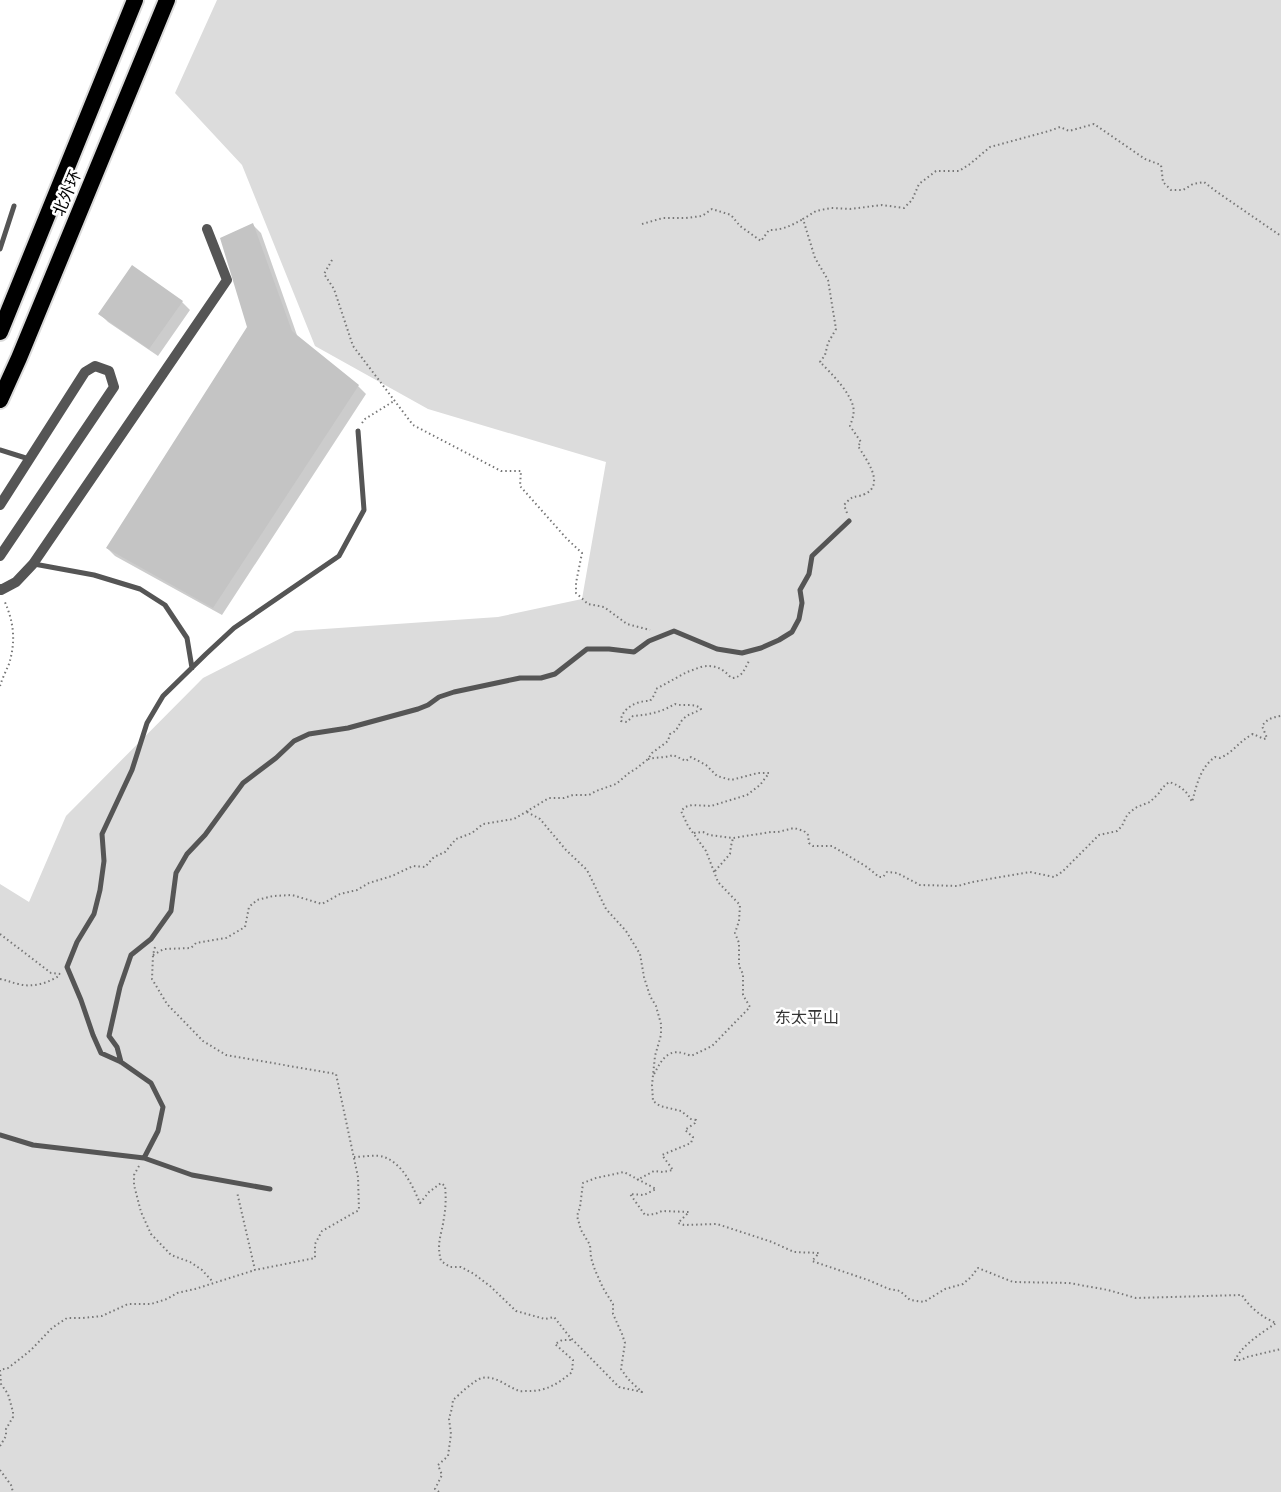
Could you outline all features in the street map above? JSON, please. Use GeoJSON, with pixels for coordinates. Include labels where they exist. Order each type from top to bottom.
{"type":"FeatureCollection","features":[{"type":"Feature","properties":{"kind":"highway","name":"北外环"},"geometry":{"type":"LineString","coordinates":[[0,332],[135,0]]}},
{"type":"Feature","properties":{"kind":"highway","name":"北外环"},"geometry":{"type":"LineString","coordinates":[[0,399],[166,0]]}},
{"type":"Feature","properties":{"kind":"street"},"geometry":{"type":"LineString","coordinates":[[1,593],[1,590],[16,582],[33,564],[227,280],[207,229]]}},
{"type":"Feature","properties":{"kind":"street"},"geometry":{"type":"LineString","coordinates":[[0,505],[85,372],[95,366],[108,371],[114,387],[0,556]]}},
{"type":"Feature","properties":{"kind":"lane"},"geometry":{"type":"LineString","coordinates":[[0,249],[14,206]]}},
{"type":"Feature","properties":{"kind":"lane"},"geometry":{"type":"LineString","coordinates":[[144,1158],[159,1131],[163,1107],[151,1083],[121,1062],[101,1053],[67,967],[77,942],[94,914],[104,861],[102,834],[132,770],[147,723],[163,696],[234,628],[339,556],[364,510],[358,431]]}},
{"type":"Feature","properties":{"kind":"lane"},"geometry":{"type":"LineString","coordinates":[[0,450],[29,459]]}},
{"type":"Feature","properties":{"kind":"lane"},"geometry":{"type":"LineString","coordinates":[[121,1062],[117,1047],[109,1036],[120,987],[131,955],[151,939],[171,911],[176,873],[187,854],[205,835],[243,783],[294,741],[309,734],[348,728],[418,709],[439,697],[454,692],[520,678],[542,678],[555,674],[587,649],[634,652],[649,641],[674,631],[717,649],[742,653],[779,640],[792,632],[799,619],[802,603],[800,590],[809,573],[812,556],[849,521]]}},
{"type":"Feature","properties":{"kind":"lane"},"geometry":{"type":"LineString","coordinates":[[33,564],[94,575],[140,589],[165,605],[187,638],[192,668]]}},
{"type":"Feature","properties":{"kind":"lane"},"geometry":{"type":"LineString","coordinates":[[0,1134],[33,1145],[144,1158],[192,1175],[270,1190]]}},
{"type":"Feature","properties":{"kind":"path"},"geometry":{"type":"LineString","coordinates":[[642,224],[663,218],[702,216],[712,208],[731,215],[740,226],[761,241],[769,230],[790,227],[816,211],[882,205],[904,208],[912,200],[919,184],[936,171],[959,171],[990,147],[1060,127],[1069,131],[1094,124],[1145,159],[1161,165],[1163,182],[1171,190],[1183,190],[1193,184],[1204,182],[1281,236]]}},
{"type":"Feature","properties":{"kind":"path"},"geometry":{"type":"LineString","coordinates":[[803,219],[815,258],[828,280],[836,329],[820,362],[853,405],[854,412],[850,426],[861,442],[858,446],[872,470],[874,482],[869,491],[851,497],[844,505],[849,521]]}},
{"type":"Feature","properties":{"kind":"path"},"geometry":{"type":"LineString","coordinates":[[332,260],[324,274],[334,289],[353,346],[413,425],[501,471],[521,471],[520,486],[582,553],[576,593],[588,604],[604,607],[627,624],[664,635]]}},
{"type":"Feature","properties":{"kind":"path"},"geometry":{"type":"LineString","coordinates":[[358,431],[365,418],[394,400]]}},
{"type":"Feature","properties":{"kind":"path"},"geometry":{"type":"LineString","coordinates":[[0,686],[9,664],[14,642],[12,621],[1,593]]}},
{"type":"Feature","properties":{"kind":"path"},"geometry":{"type":"LineString","coordinates":[[153,955],[164,949],[191,948],[196,943],[226,938],[245,927],[249,907],[257,900],[273,896],[292,896],[322,904],[340,894],[357,890],[413,866],[425,867],[456,839],[472,833],[483,824],[514,819],[549,798],[589,795],[616,784],[668,741],[670,734],[675,732],[686,716],[701,709],[698,706],[675,704],[668,709],[647,715],[633,716],[627,722],[621,721],[623,712],[643,701],[650,701],[656,689],[662,685],[707,665],[718,667],[731,678],[735,678],[745,671],[750,661],[749,651]]}},
{"type":"Feature","properties":{"kind":"path"},"geometry":{"type":"LineString","coordinates":[[694,833],[703,832],[733,838],[794,828],[804,831],[808,835],[809,843],[813,846],[832,846],[879,877],[883,878],[886,872],[897,873],[920,885],[958,886],[1030,872],[1054,877],[1062,872],[1099,835],[1117,831],[1130,812],[1150,802],[1169,782],[1180,786],[1189,794],[1192,802],[1201,773],[1208,762],[1215,757],[1220,758],[1229,754],[1242,740],[1252,734],[1267,738],[1262,726],[1274,717],[1281,717]]}},
{"type":"Feature","properties":{"kind":"path"},"geometry":{"type":"LineString","coordinates":[[648,759],[667,758],[673,754],[686,761],[691,757],[706,765],[717,776],[731,780],[758,773],[769,773],[760,785],[747,795],[711,806],[685,807],[681,812],[706,851],[718,882],[740,905],[739,921],[735,933],[739,943],[739,966],[743,974],[742,995],[750,1007],[712,1046],[691,1056],[681,1051],[671,1053],[659,1064],[653,1076]]}},
{"type":"Feature","properties":{"kind":"path"},"geometry":{"type":"LineString","coordinates":[[527,812],[540,819],[566,850],[587,870],[606,909],[626,931],[640,954],[644,977],[661,1024],[655,1056],[653,1101],[660,1106],[681,1111],[696,1120],[696,1123],[685,1130],[693,1137],[691,1143],[662,1155],[673,1170],[654,1171],[637,1180]]}},
{"type":"Feature","properties":{"kind":"path"},"geometry":{"type":"LineString","coordinates":[[714,871],[730,854],[733,838]]}},
{"type":"Feature","properties":{"kind":"path"},"geometry":{"type":"LineString","coordinates":[[0,1446],[6,1436],[6,1429],[13,1417],[13,1412],[8,1394],[1,1384],[0,1370],[8,1368],[21,1358],[52,1328],[67,1318],[102,1316],[128,1304],[151,1304],[177,1293],[255,1270],[315,1258],[315,1244],[322,1231],[359,1210],[358,1177],[336,1074],[226,1055],[203,1041],[167,1004],[152,979],[153,955],[161,924]]}},
{"type":"Feature","properties":{"kind":"path"},"geometry":{"type":"LineString","coordinates":[[0,934],[51,973],[61,974],[50,982],[31,985],[20,985],[0,979]]}},
{"type":"Feature","properties":{"kind":"path"},"geometry":{"type":"LineString","coordinates":[[354,1157],[382,1156],[395,1163],[405,1174],[420,1203],[441,1183],[446,1186],[444,1220],[438,1250],[441,1262],[450,1267],[461,1267],[474,1274],[516,1311],[545,1319],[554,1317],[619,1387],[642,1392],[621,1369],[625,1343],[613,1314],[614,1304],[595,1270],[591,1258],[591,1245],[581,1230],[577,1216],[583,1183],[624,1172],[656,1189],[644,1195],[630,1194],[645,1215],[662,1211],[689,1212],[678,1223],[684,1225],[717,1224],[772,1242],[794,1252],[819,1253],[812,1261],[900,1291],[910,1300],[924,1302],[945,1289],[963,1284],[978,1268],[1013,1282],[1069,1283],[1136,1298],[1242,1295],[1247,1304],[1276,1323],[1245,1346],[1235,1360],[1281,1349]]}},
{"type":"Feature","properties":{"kind":"path"},"geometry":{"type":"LineString","coordinates":[[144,1158],[134,1175],[134,1185],[141,1212],[151,1234],[171,1256],[190,1262],[202,1270],[213,1282]]}},
{"type":"Feature","properties":{"kind":"path"},"geometry":{"type":"LineString","coordinates":[[235,1183],[255,1270]]}},
{"type":"Feature","properties":{"kind":"path"},"geometry":{"type":"LineString","coordinates":[[440,1492],[435,1488],[442,1476],[438,1466],[448,1456],[451,1434],[449,1419],[453,1400],[480,1378],[490,1377],[518,1391],[550,1388],[572,1372],[573,1360],[555,1344],[562,1340],[573,1340]]}},
{"type":"Feature","properties":{"kind":"path"},"geometry":{"type":"LineString","coordinates":[[0,1470],[14,1492]]}},
{"type":"Feature","properties":{"kind":"green space","name":"东太平山"},"geometry":{"type":"Polygon","coordinates":[[[217,0],[1281,0],[1281,1492],[0,1492],[0,884],[29,902],[66,816],[203,678],[295,631],[498,617],[582,599],[606,462],[428,409],[315,346],[242,165],[175,93],[217,0]]]}},
{"type":"Feature","properties":{"kind":"building"},"geometry":{"type":"Polygon","coordinates":[[[253,223],[292,331],[359,385],[213,608],[106,548],[247,327],[220,238],[253,223]]]}},
{"type":"Feature","properties":{"kind":"building"},"geometry":{"type":"Polygon","coordinates":[[[132,265],[183,301],[149,349],[98,314],[132,265]]]}}]}
